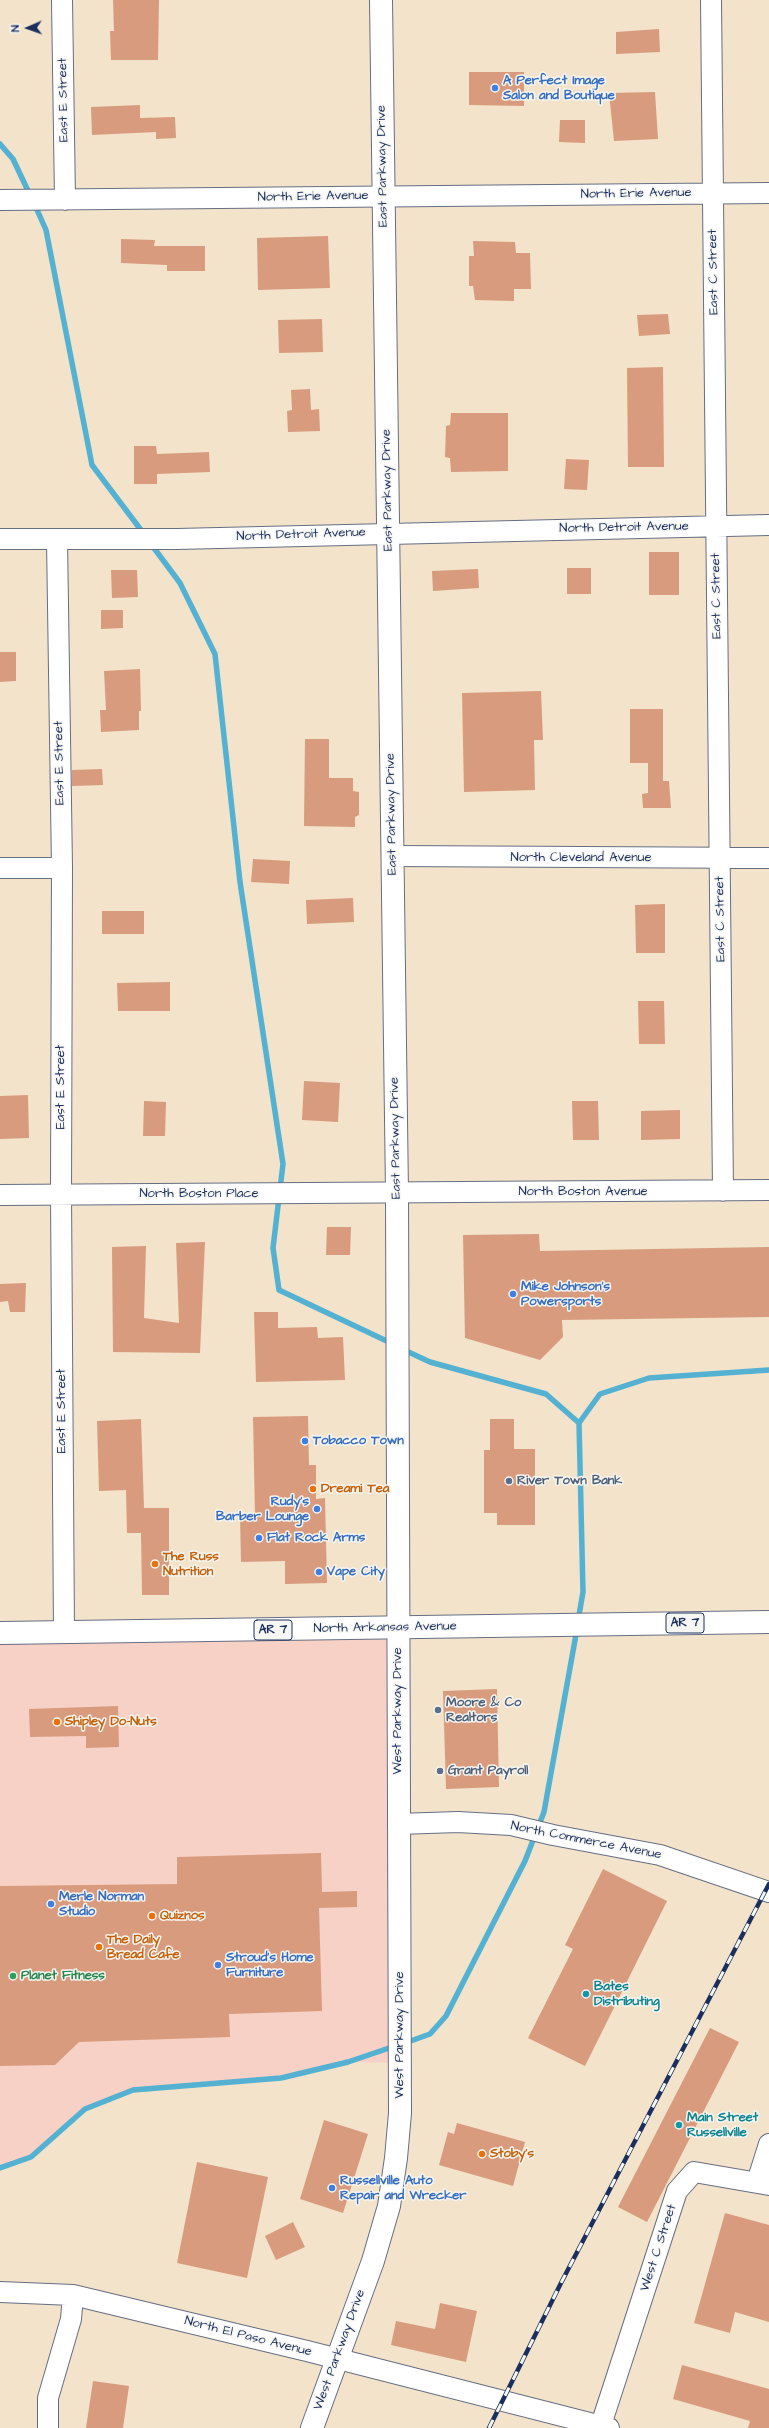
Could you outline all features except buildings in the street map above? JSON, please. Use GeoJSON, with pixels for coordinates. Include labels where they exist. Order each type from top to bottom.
{"type":"FeatureCollection","features":[{"type":"Feature","properties":{"kind":"main road","name":"East Parkway Drive"},"geometry":{"type":"LineString","coordinates":[[381,0],[397,1193],[397,1628]]}},
{"type":"Feature","properties":{"kind":"main road","name":"North Arkansas Avenue"},"geometry":{"type":"LineString","coordinates":[[0,1633],[769,1622]]}},
{"type":"Feature","properties":{"kind":"main road","name":"West Parkway Drive"},"geometry":{"type":"LineString","coordinates":[[312,2428],[373,2261],[389,2206],[399,2121],[400,2023],[397,1628]]}},
{"type":"Feature","properties":{"kind":"street","name":"East E Street"},"geometry":{"type":"LineString","coordinates":[[59,200],[62,0]]}},
{"type":"Feature","properties":{"kind":"street","name":"East C Street"},"geometry":{"type":"LineString","coordinates":[[711,0],[723,1191]]}},
{"type":"Feature","properties":{"kind":"street","name":"North Erie Avenue"},"geometry":{"type":"LineString","coordinates":[[7,200],[769,193]]}},
{"type":"Feature","properties":{"kind":"street","name":"North Detroit Avenue"},"geometry":{"type":"LineString","coordinates":[[0,539],[177,539],[389,533],[769,526]]}},
{"type":"Feature","properties":{"kind":"street","name":"East E Street"},"geometry":{"type":"LineString","coordinates":[[57,540],[62,868],[61,1194],[64,1633]]}},
{"type":"Feature","properties":{"kind":"street","name":"North Cleveland Avenue"},"geometry":{"type":"LineString","coordinates":[[393,856],[720,859],[769,858]]}},
{"type":"Feature","properties":{"kind":"street"},"geometry":{"type":"LineString","coordinates":[[0,868],[62,868]]}},
{"type":"Feature","properties":{"kind":"street","name":"North Boston Avenue"},"geometry":{"type":"LineString","coordinates":[[397,1193],[769,1190]]}},
{"type":"Feature","properties":{"kind":"street","name":"North Boston Place"},"geometry":{"type":"LineString","coordinates":[[0,1196],[61,1194],[397,1193]]}},
{"type":"Feature","properties":{"kind":"street","name":"North Commerce Avenue"},"geometry":{"type":"LineString","coordinates":[[398,1824],[458,1822],[511,1825],[553,1835],[660,1855],[769,1892]]}},
{"type":"Feature","properties":{"kind":"street","name":"West C Street"},"geometry":{"type":"LineString","coordinates":[[603,2427],[677,2191],[694,2172],[763,2184],[769,2144]]}},
{"type":"Feature","properties":{"kind":"street","name":"North El Paso Avenue"},"geometry":{"type":"LineString","coordinates":[[0,2292],[73,2295],[308,2351],[336,2360],[603,2427]]}},
{"type":"Feature","properties":{"kind":"street"},"geometry":{"type":"LineString","coordinates":[[48,2428],[48,2398],[71,2319],[73,2295]]}},
{"type":"Feature","properties":{"kind":"shaded area"},"geometry":{"type":"Polygon","coordinates":[[[397,1628],[400,2063],[348,2062],[281,2078],[133,2090],[85,2109],[31,2157],[0,2168],[0,1632],[397,1628]]]}},
{"type":"Feature","properties":{"kind":"waterway"},"geometry":{"type":"LineString","coordinates":[[0,144],[13,159],[30,195]]}},
{"type":"Feature","properties":{"kind":"waterway"},"geometry":{"type":"LineString","coordinates":[[34,203],[46,230],[92,465],[144,534]]}},
{"type":"Feature","properties":{"kind":"waterway"},"geometry":{"type":"LineString","coordinates":[[151,544],[180,583],[215,654],[240,882],[283,1164],[273,1248],[279,1290],[393,1344]]}},
{"type":"Feature","properties":{"kind":"waterway"},"geometry":{"type":"LineString","coordinates":[[402,1349],[430,1362],[546,1394],[579,1423]]}},
{"type":"Feature","properties":{"kind":"waterway"},"geometry":{"type":"LineString","coordinates":[[578,1621],[583,1592],[579,1423],[600,1394],[649,1378],[769,1370]]}},
{"type":"Feature","properties":{"kind":"waterway"},"geometry":{"type":"LineString","coordinates":[[405,2043],[430,2034],[446,2016],[525,1861],[544,1812],[577,1629]]}},
{"type":"Feature","properties":{"kind":"waterway"},"geometry":{"type":"LineString","coordinates":[[0,2168],[31,2157],[85,2109],[133,2090],[281,2078],[348,2062],[395,2046]]}},
{"type":"Feature","properties":{"kind":"railway"},"geometry":{"type":"LineString","coordinates":[[489,2428],[561,2283],[769,1884]]}},
{"type":"Feature","properties":{"kind":"place","name":"A Perfect Image Salon and Boutique"},"geometry":{"type":"Point","coordinates":[495,88]}},
{"type":"Feature","properties":{"kind":"place","name":"Mike Johnson's Powersports"},"geometry":{"type":"Point","coordinates":[513,1294]}},
{"type":"Feature","properties":{"kind":"place","name":"Tobacco Town"},"geometry":{"type":"Point","coordinates":[305,1441]}},
{"type":"Feature","properties":{"kind":"place","name":"River Town Bank"},"geometry":{"type":"Point","coordinates":[509,1481]}},
{"type":"Feature","properties":{"kind":"place","name":"Dreami Tea"},"geometry":{"type":"Point","coordinates":[313,1489]}},
{"type":"Feature","properties":{"kind":"place","name":"Rudy's Barber Lounge"},"geometry":{"type":"Point","coordinates":[317,1509]}},
{"type":"Feature","properties":{"kind":"place","name":"Flat Rock Arms"},"geometry":{"type":"Point","coordinates":[259,1538]}},
{"type":"Feature","properties":{"kind":"place","name":"The Russ Nutrition"},"geometry":{"type":"Point","coordinates":[155,1564]}},
{"type":"Feature","properties":{"kind":"place","name":"Vape City"},"geometry":{"type":"Point","coordinates":[319,1572]}},
{"type":"Feature","properties":{"kind":"place","name":"Moore & Co Realtors"},"geometry":{"type":"Point","coordinates":[438,1710]}},
{"type":"Feature","properties":{"kind":"place","name":"Shipley Do-Nuts"},"geometry":{"type":"Point","coordinates":[57,1722]}},
{"type":"Feature","properties":{"kind":"place","name":"Grant Payroll"},"geometry":{"type":"Point","coordinates":[440,1771]}},
{"type":"Feature","properties":{"kind":"place","name":"Merle Norman Studio"},"geometry":{"type":"Point","coordinates":[51,1904]}},
{"type":"Feature","properties":{"kind":"place","name":"Quiznos"},"geometry":{"type":"Point","coordinates":[152,1916]}},
{"type":"Feature","properties":{"kind":"place","name":"The Daily Bread Cafe"},"geometry":{"type":"Point","coordinates":[99,1947]}},
{"type":"Feature","properties":{"kind":"place","name":"Stroud's Home Furniture"},"geometry":{"type":"Point","coordinates":[218,1965]}},
{"type":"Feature","properties":{"kind":"place","name":"Planet Fitness"},"geometry":{"type":"Point","coordinates":[13,1976]}},
{"type":"Feature","properties":{"kind":"place","name":"Bates Distributing"},"geometry":{"type":"Point","coordinates":[586,1994]}},
{"type":"Feature","properties":{"kind":"place","name":"Main Street Russellville"},"geometry":{"type":"Point","coordinates":[679,2125]}},
{"type":"Feature","properties":{"kind":"place","name":"Stoby's"},"geometry":{"type":"Point","coordinates":[482,2154]}},
{"type":"Feature","properties":{"kind":"place","name":"Russellville Auto Repair and Wrecker"},"geometry":{"type":"Point","coordinates":[332,2188]}}]}
